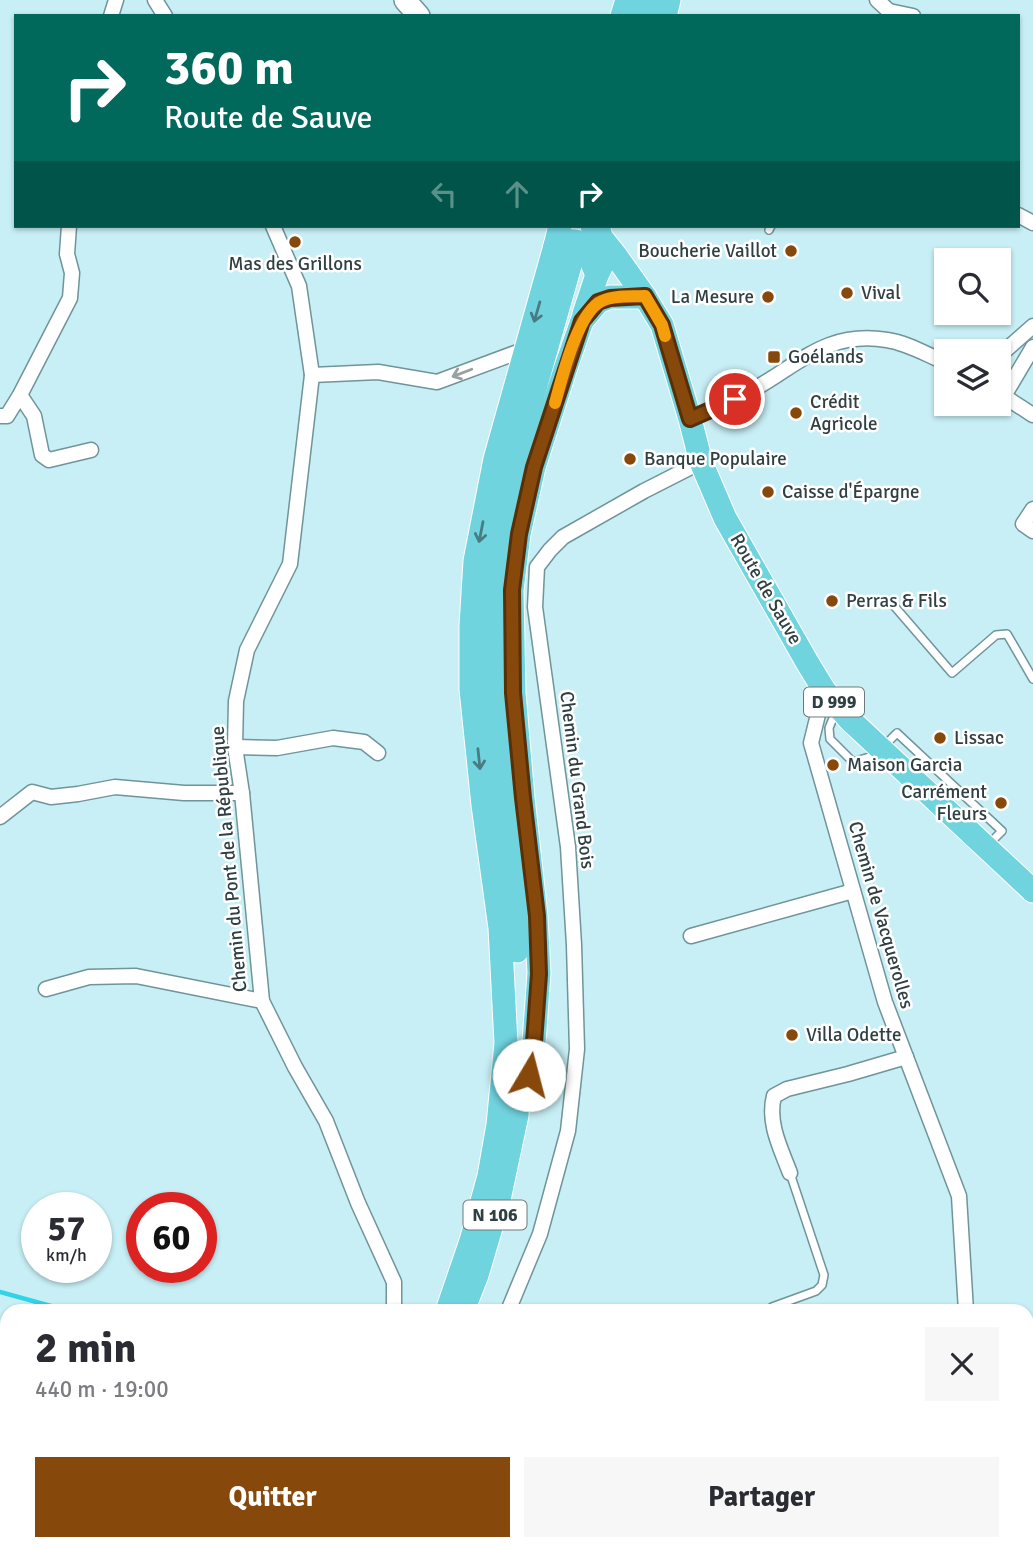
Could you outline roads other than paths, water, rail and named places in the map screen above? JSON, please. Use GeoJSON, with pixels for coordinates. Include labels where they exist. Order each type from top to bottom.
{"type":"FeatureCollection","features":[{"type":"Feature","properties":{"kind":"main road"},"geometry":{"type":"LineString","coordinates":[[405,0],[417,14]]}},
{"type":"Feature","properties":{"kind":"main road"},"geometry":{"type":"LineString","coordinates":[[517,1115],[525,1094],[533,1056],[539,974],[537,916],[513,693],[512,590],[519,534],[534,467],[597,275],[604,261],[598,229]]}},
{"type":"Feature","properties":{"kind":"main road","name":"Route de Sauve"},"geometry":{"type":"LineString","coordinates":[[598,229],[662,325],[701,463],[725,518],[807,662],[831,698],[883,751],[1033,891]]}},
{"type":"Feature","properties":{"kind":"main road"},"geometry":{"type":"LineString","coordinates":[[562,245],[563,242],[574,240],[584,244],[597,275]]}},
{"type":"Feature","properties":{"kind":"main road","name":"N 106"},"geometry":{"type":"LineString","coordinates":[[449,1304],[489,1177],[498,1125],[506,1043],[500,928],[471,689],[475,561],[493,472],[526,349],[562,245]]}},
{"type":"Feature","properties":{"kind":"main road","name":"N 106"},"geometry":{"type":"LineString","coordinates":[[465,1304],[492,1227],[517,1115],[518,975],[492,689],[491,613],[495,559],[562,245]]}},
{"type":"Feature","properties":{"kind":"main road"},"geometry":{"type":"LineString","coordinates":[[582,321],[598,302],[610,298],[645,296]]}},
{"type":"Feature","properties":{"kind":"street"},"geometry":{"type":"LineString","coordinates":[[877,0],[889,11],[903,14]]}},
{"type":"Feature","properties":{"kind":"street"},"geometry":{"type":"LineString","coordinates":[[0,416],[7,416],[20,395],[70,298],[72,273],[67,254],[69,228]]}},
{"type":"Feature","properties":{"kind":"street","name":"Chemin du Pont de la République"},"geometry":{"type":"LineString","coordinates":[[274,228],[299,286],[312,375],[290,564],[247,650],[236,701],[235,747],[262,1000],[326,1121],[358,1203],[394,1282],[394,1304]]}},
{"type":"Feature","properties":{"kind":"street"},"geometry":{"type":"LineString","coordinates":[[1011,345],[1033,326]]}},
{"type":"Feature","properties":{"kind":"street"},"geometry":{"type":"LineString","coordinates":[[690,419],[747,394],[816,350],[842,341],[888,340],[934,357]]}},
{"type":"Feature","properties":{"kind":"street"},"geometry":{"type":"LineString","coordinates":[[1011,380],[1033,347]]}},
{"type":"Feature","properties":{"kind":"street"},"geometry":{"type":"LineString","coordinates":[[312,375],[378,372],[437,382],[526,349]]}},
{"type":"Feature","properties":{"kind":"street"},"geometry":{"type":"LineString","coordinates":[[20,395],[34,416],[42,455],[49,460],[90,450]]}},
{"type":"Feature","properties":{"kind":"street"},"geometry":{"type":"LineString","coordinates":[[1011,400],[1033,415]]}},
{"type":"Feature","properties":{"kind":"street","name":"Chemin du Grand Bois"},"geometry":{"type":"LineString","coordinates":[[511,1304],[540,1234],[568,1131],[577,1049],[568,847],[535,607],[537,567],[563,537],[643,491],[701,463]]}},
{"type":"Feature","properties":{"kind":"street"},"geometry":{"type":"LineString","coordinates":[[1033,509],[1023,524],[1033,531]]}},
{"type":"Feature","properties":{"kind":"street","name":"Chemin de Vacquerolles"},"geometry":{"type":"LineString","coordinates":[[831,698],[811,743],[885,1002],[959,1196],[966,1304]]}},
{"type":"Feature","properties":{"kind":"street"},"geometry":{"type":"LineString","coordinates":[[235,747],[277,748],[333,738],[364,742],[378,752]]}},
{"type":"Feature","properties":{"kind":"street"},"geometry":{"type":"LineString","coordinates":[[0,817],[32,792],[51,797],[116,787],[184,793],[242,793]]}},
{"type":"Feature","properties":{"kind":"street"},"geometry":{"type":"LineString","coordinates":[[691,936],[853,891]]}},
{"type":"Feature","properties":{"kind":"street"},"geometry":{"type":"LineString","coordinates":[[46,989],[89,977],[136,976],[262,1000]]}},
{"type":"Feature","properties":{"kind":"street"},"geometry":{"type":"LineString","coordinates":[[790,1173],[775,1133],[771,1108],[774,1096],[786,1089],[906,1057]]}},
{"type":"Feature","properties":{"kind":"lane"},"geometry":{"type":"LineString","coordinates":[[895,607],[952,673],[996,635],[1007,634],[1033,679]]}},
{"type":"Feature","properties":{"kind":"lane"},"geometry":{"type":"LineString","coordinates":[[780,1304],[816,1291],[822,1285],[824,1275],[790,1173]]}},
{"type":"Feature","properties":{"kind":"waterway"},"geometry":{"type":"LineString","coordinates":[[0,1292],[44,1304]]}},
{"type":"Feature","properties":{"kind":"place","name":"Mas des Grillons"},"geometry":{"type":"Point","coordinates":[295,242]}},
{"type":"Feature","properties":{"kind":"place","name":"Boucherie Vaillot"},"geometry":{"type":"Point","coordinates":[791,251]}},
{"type":"Feature","properties":{"kind":"place","name":"Vival"},"geometry":{"type":"Point","coordinates":[847,293]}},
{"type":"Feature","properties":{"kind":"place","name":"La Mesure"},"geometry":{"type":"Point","coordinates":[768,297]}},
{"type":"Feature","properties":{"kind":"place","name":"Goélands"},"geometry":{"type":"Point","coordinates":[774,357]}},
{"type":"Feature","properties":{"kind":"place","name":"Crédit Agricole"},"geometry":{"type":"Point","coordinates":[796,413]}},
{"type":"Feature","properties":{"kind":"place","name":"Banque Populaire"},"geometry":{"type":"Point","coordinates":[630,459]}},
{"type":"Feature","properties":{"kind":"place","name":"Caisse d'Épargne"},"geometry":{"type":"Point","coordinates":[768,492]}},
{"type":"Feature","properties":{"kind":"place","name":"Perras & Fils"},"geometry":{"type":"Point","coordinates":[832,601]}},
{"type":"Feature","properties":{"kind":"place","name":"Lissac"},"geometry":{"type":"Point","coordinates":[940,738]}},
{"type":"Feature","properties":{"kind":"place","name":"Maison Garcia"},"geometry":{"type":"Point","coordinates":[833,765]}},
{"type":"Feature","properties":{"kind":"place","name":"Carrément Fleurs"},"geometry":{"type":"Point","coordinates":[1001,803]}},
{"type":"Feature","properties":{"kind":"place","name":"Villa Odette"},"geometry":{"type":"Point","coordinates":[792,1035]}}]}
